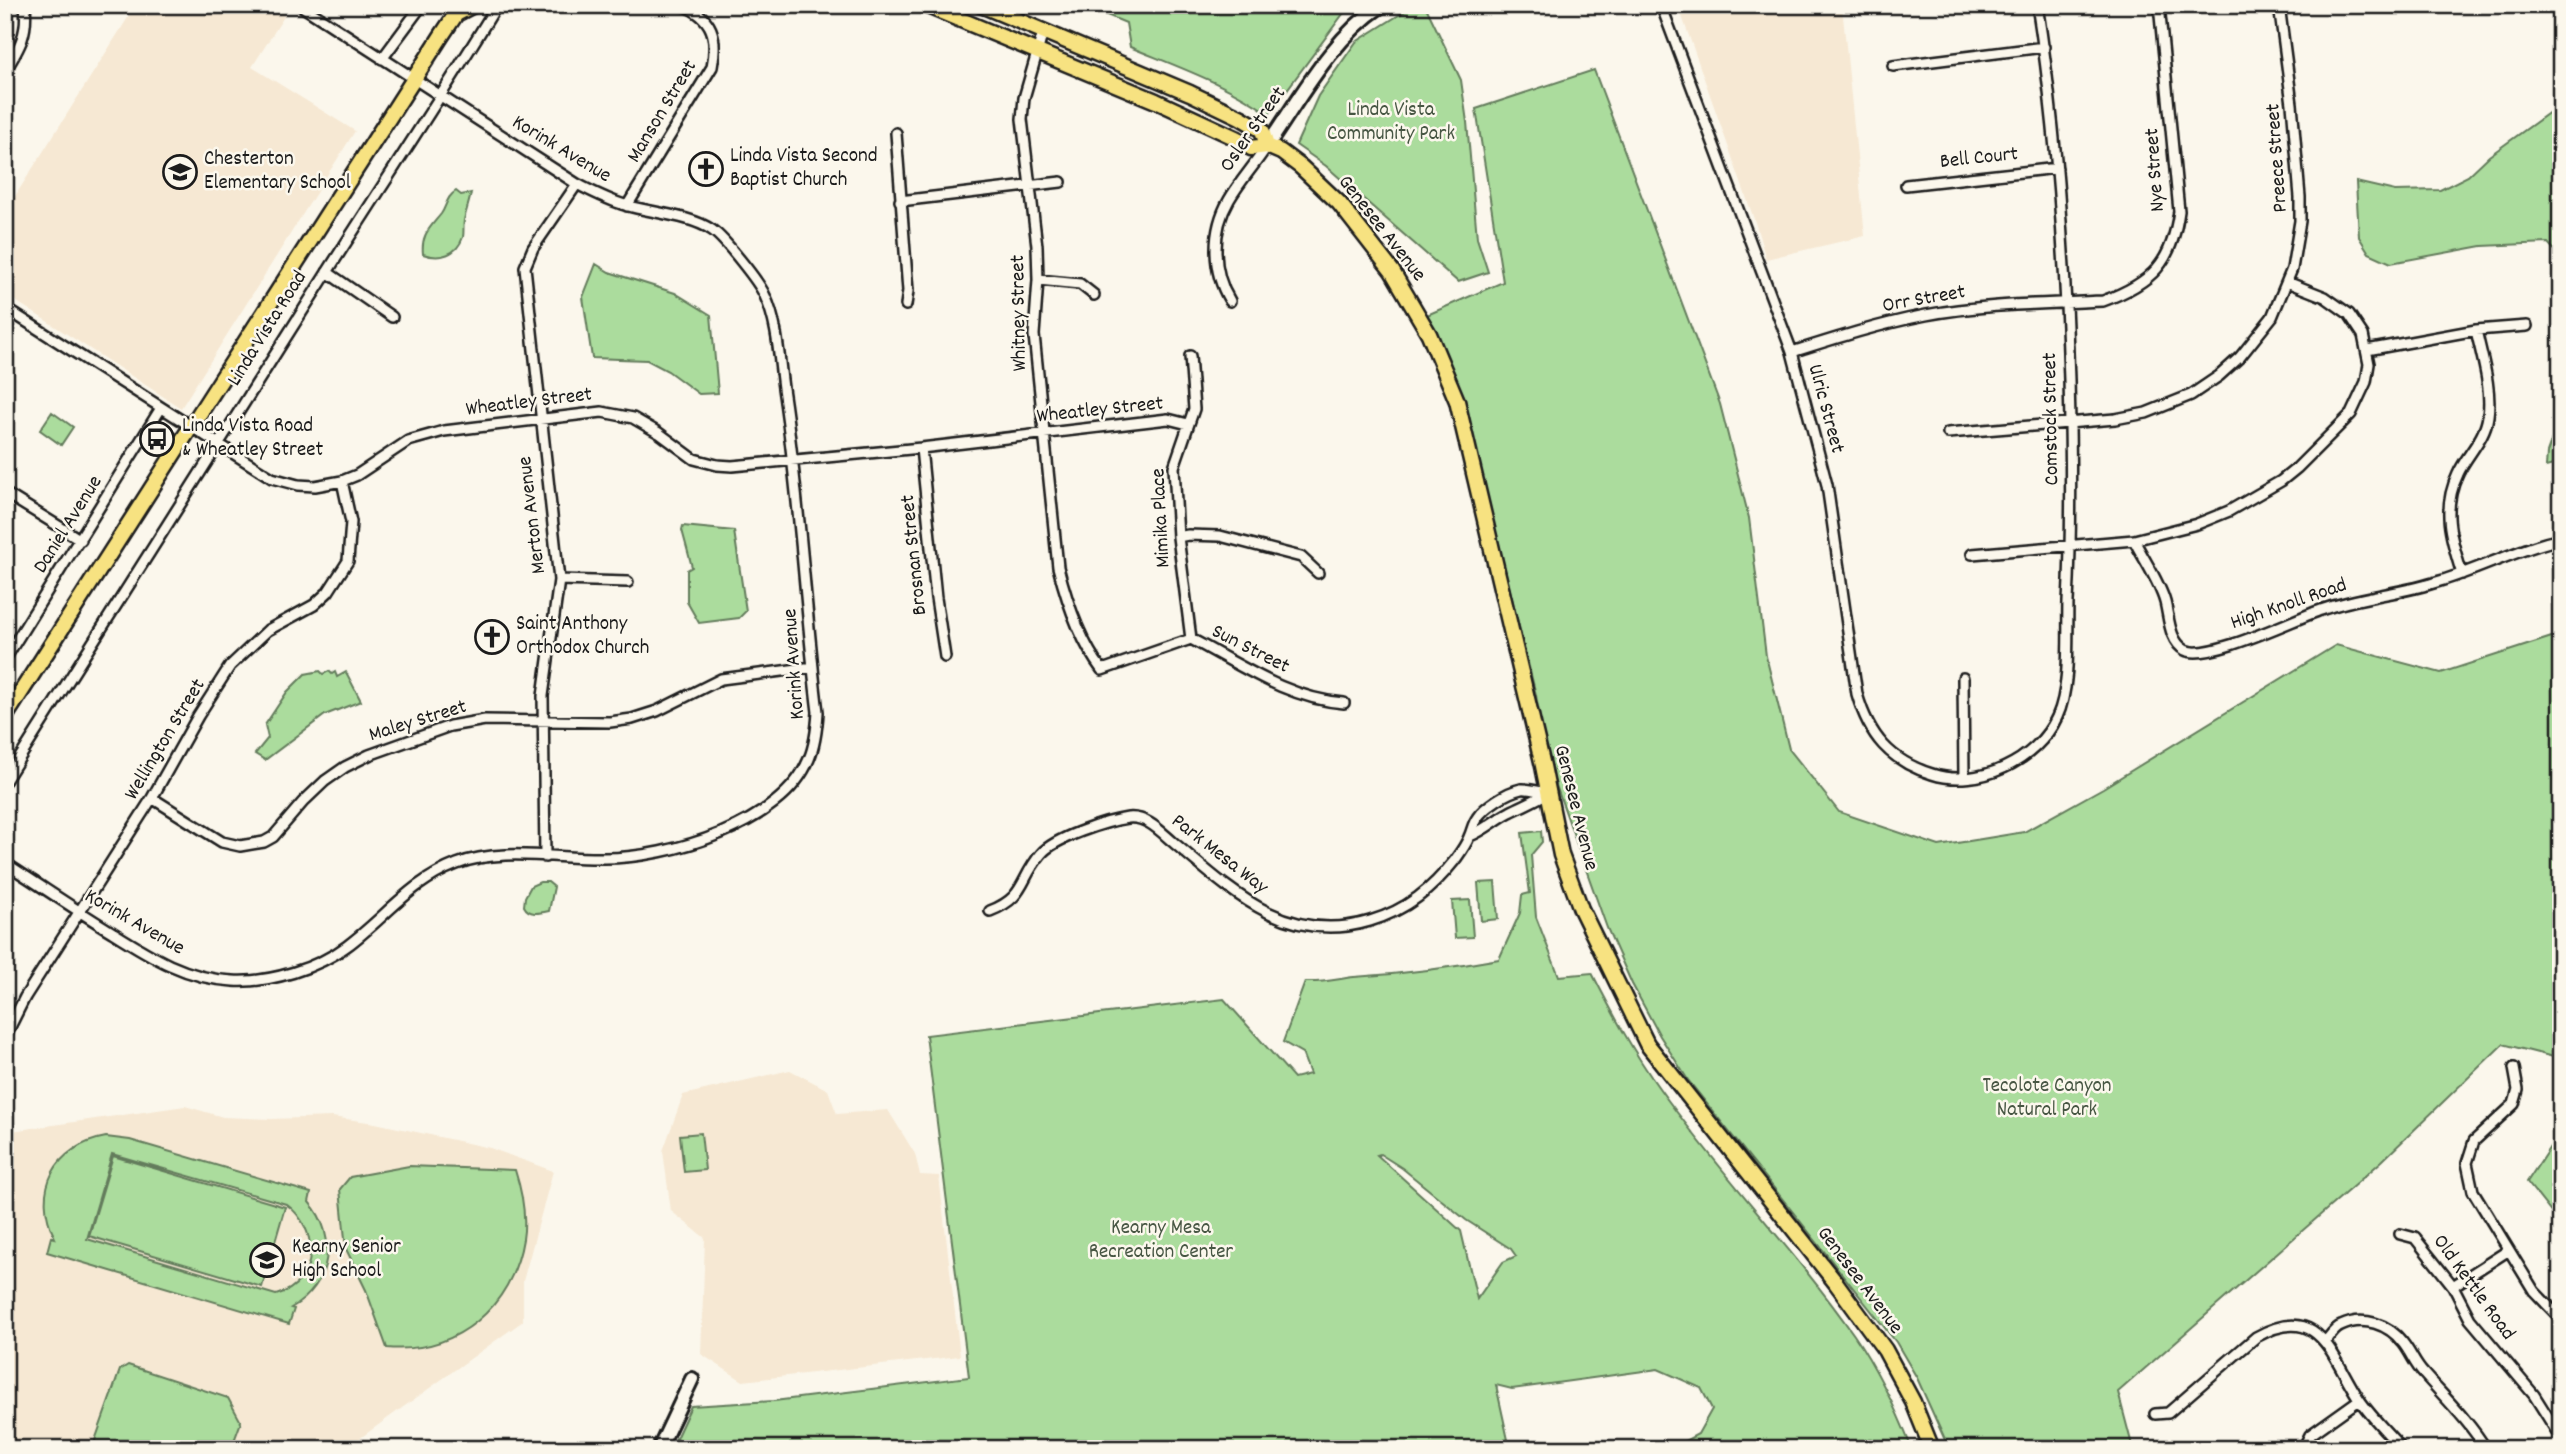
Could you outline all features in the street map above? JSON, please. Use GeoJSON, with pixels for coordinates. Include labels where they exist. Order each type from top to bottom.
{"type":"FeatureCollection","features":[{"type":"Feature","properties":{"kind":"main road","name":"Linda Vista Road"},"geometry":{"type":"LineString","coordinates":[[5,716],[456,10],[473,5]]}},
{"type":"Feature","properties":{"kind":"main road","name":"Genesee Avenue"},"geometry":{"type":"LineString","coordinates":[[925,5],[1156,101],[1236,138],[1251,148],[1267,146],[1280,152],[1301,167],[1339,203],[1392,271],[1429,334],[1457,401],[1543,766],[1561,855],[1581,909],[1647,1044],[1836,1283],[1885,1350],[1913,1402],[1932,1449]]}},
{"type":"Feature","properties":{"kind":"main road","name":"Genesee Avenue"},"geometry":{"type":"LineString","coordinates":[[981,5],[1190,93],[1240,117],[1262,130],[1267,146]]}},
{"type":"Feature","properties":{"kind":"street"},"geometry":{"type":"LineString","coordinates":[[5,71],[22,45],[27,23],[25,5]]}},
{"type":"Feature","properties":{"kind":"street"},"geometry":{"type":"LineString","coordinates":[[300,5],[414,79]]}},
{"type":"Feature","properties":{"kind":"street"},"geometry":{"type":"LineString","coordinates":[[382,59],[422,5]]}},
{"type":"Feature","properties":{"kind":"street","name":"Linda Vista Road"},"geometry":{"type":"LineString","coordinates":[[5,781],[220,446],[497,5]]}},
{"type":"Feature","properties":{"kind":"street","name":"Manson Street"},"geometry":{"type":"LineString","coordinates":[[626,206],[712,67],[715,49],[710,28],[698,12],[682,5]]}},
{"type":"Feature","properties":{"kind":"street"},"geometry":{"type":"LineString","coordinates":[[1110,5],[1122,8]]}},
{"type":"Feature","properties":{"kind":"street","name":"Osler Street"},"geometry":{"type":"LineString","coordinates":[[1230,301],[1220,284],[1216,251],[1220,220],[1229,200],[1340,41],[1382,5]]}},
{"type":"Feature","properties":{"kind":"street","name":"Ulric Street"},"geometry":{"type":"LineString","coordinates":[[1661,5],[1791,352],[1827,485],[1857,694],[1864,717],[1879,742],[1902,762],[1935,775],[1964,778]]}},
{"type":"Feature","properties":{"kind":"street","name":"Comstock Street"},"geometry":{"type":"LineString","coordinates":[[1964,778],[1993,772],[2019,760],[2041,741],[2057,717],[2064,691],[2071,544],[2067,303],[2057,168],[2038,5]]}},
{"type":"Feature","properties":{"kind":"street","name":"Nye Street"},"geometry":{"type":"LineString","coordinates":[[2067,303],[2103,301],[2149,278],[2171,250],[2176,237],[2179,211],[2159,5]]}},
{"type":"Feature","properties":{"kind":"street","name":"Preece Street"},"geometry":{"type":"LineString","coordinates":[[1948,433],[2115,419],[2146,413],[2190,395],[2219,376],[2241,357],[2272,317],[2292,269],[2300,221],[2292,104],[2279,5]]}},
{"type":"Feature","properties":{"kind":"street","name":"Whitney Street"},"geometry":{"type":"LineString","coordinates":[[1043,32],[1024,98],[1022,119],[1038,280],[1034,335],[1058,567],[1064,589],[1091,655],[1102,670]]}},
{"type":"Feature","properties":{"kind":"street"},"geometry":{"type":"LineString","coordinates":[[1893,66],[2044,47]]}},
{"type":"Feature","properties":{"kind":"street","name":"Korink Avenue"},"geometry":{"type":"LineString","coordinates":[[5,863],[166,965],[200,977],[235,981],[281,976],[317,965],[348,946],[404,895],[431,876],[459,863],[497,855],[606,858],[640,856],[681,846],[716,835],[751,818],[779,800],[799,777],[809,759],[815,739],[818,712],[793,461],[772,316],[765,294],[722,239],[711,230],[698,223],[626,206],[577,184],[414,79]]}},
{"type":"Feature","properties":{"kind":"street"},"geometry":{"type":"LineString","coordinates":[[896,133],[908,291],[906,306]]}},
{"type":"Feature","properties":{"kind":"street","name":"Bell Court"},"geometry":{"type":"LineString","coordinates":[[1906,185],[2057,168]]}},
{"type":"Feature","properties":{"kind":"street"},"geometry":{"type":"LineString","coordinates":[[900,201],[1061,182]]}},
{"type":"Feature","properties":{"kind":"street","name":"Merton Avenue"},"geometry":{"type":"LineString","coordinates":[[545,857],[543,696],[559,580],[525,267],[533,248],[577,184]]}},
{"type":"Feature","properties":{"kind":"street"},"geometry":{"type":"LineString","coordinates":[[327,272],[392,317]]}},
{"type":"Feature","properties":{"kind":"street"},"geometry":{"type":"LineString","coordinates":[[1038,280],[1080,284],[1094,295]]}},
{"type":"Feature","properties":{"kind":"street"},"geometry":{"type":"LineString","coordinates":[[1972,554],[2134,540],[2197,524],[2229,511],[2281,481],[2297,468],[2351,414],[2366,382],[2369,364],[2363,335],[2349,314],[2325,297],[2287,282]]}},
{"type":"Feature","properties":{"kind":"street","name":"Orr Street"},"geometry":{"type":"LineString","coordinates":[[1791,352],[1870,328],[1927,315],[1959,310],[2067,303]]}},
{"type":"Feature","properties":{"kind":"street","name":"Wheatley Street"},"geometry":{"type":"LineString","coordinates":[[5,307],[272,478],[298,485],[315,486],[342,481],[357,475],[408,441],[444,431],[602,412],[633,418],[694,459],[718,465],[793,461],[921,448],[1168,419],[1188,424]]}},
{"type":"Feature","properties":{"kind":"street"},"geometry":{"type":"LineString","coordinates":[[2367,350],[2476,330],[2527,326]]}},
{"type":"Feature","properties":{"kind":"street"},"geometry":{"type":"LineString","coordinates":[[2462,574],[2448,530],[2449,505],[2457,474],[2479,440],[2488,418],[2488,391],[2476,330]]}},
{"type":"Feature","properties":{"kind":"street","name":"Mimika Place"},"geometry":{"type":"LineString","coordinates":[[1190,356],[1194,409],[1174,467],[1178,537],[1191,639]]}},
{"type":"Feature","properties":{"kind":"street","name":"Daniel Avenue"},"geometry":{"type":"LineString","coordinates":[[5,659],[161,408]]}},
{"type":"Feature","properties":{"kind":"street","name":"Brosnan Street"},"geometry":{"type":"LineString","coordinates":[[921,448],[936,598],[945,657]]}},
{"type":"Feature","properties":{"kind":"street","name":"Wellington Street"},"geometry":{"type":"LineString","coordinates":[[5,1037],[25,997],[152,798],[198,716],[230,666],[268,630],[314,605],[328,592],[348,561],[351,522],[342,481]]}},
{"type":"Feature","properties":{"kind":"street"},"geometry":{"type":"LineString","coordinates":[[5,493],[81,540]]}},
{"type":"Feature","properties":{"kind":"street"},"geometry":{"type":"LineString","coordinates":[[1178,537],[1220,536],[1301,558],[1318,573]]}},
{"type":"Feature","properties":{"kind":"street","name":"High Knoll Road"},"geometry":{"type":"LineString","coordinates":[[2134,540],[2164,599],[2172,632],[2178,643],[2187,651],[2203,652],[2252,638],[2320,610],[2367,596],[2439,582],[2527,547],[2561,539]]}},
{"type":"Feature","properties":{"kind":"street"},"geometry":{"type":"LineString","coordinates":[[559,580],[628,582]]}},
{"type":"Feature","properties":{"kind":"street","name":"Sun Street"},"geometry":{"type":"LineString","coordinates":[[1102,670],[1191,639],[1298,695],[1324,702],[1344,703]]}},
{"type":"Feature","properties":{"kind":"street","name":"Maley Street"},"geometry":{"type":"LineString","coordinates":[[152,798],[222,842],[240,846],[264,842],[273,836],[325,781],[345,767],[369,755],[450,726],[485,720],[610,722],[632,719],[657,711],[721,678],[813,667]]}},
{"type":"Feature","properties":{"kind":"street"},"geometry":{"type":"LineString","coordinates":[[1964,677],[1964,778]]}},
{"type":"Feature","properties":{"kind":"street","name":"Park Mesa Way"},"geometry":{"type":"LineString","coordinates":[[990,912],[1011,901],[1039,856],[1055,841],[1129,818],[1148,821],[1226,887],[1258,909],[1286,920],[1327,926],[1369,921],[1408,905],[1426,892],[1442,876],[1470,836],[1475,819],[1496,801],[1522,789],[1547,793]]}},
{"type":"Feature","properties":{"kind":"street","name":"Park Mesa Way"},"geometry":{"type":"LineString","coordinates":[[1470,836],[1547,793]]}},
{"type":"Feature","properties":{"kind":"street"},"geometry":{"type":"LineString","coordinates":[[2514,1068],[2518,1090],[2514,1104],[2474,1141],[2467,1163],[2473,1191],[2534,1291],[2561,1319]]}},
{"type":"Feature","properties":{"kind":"street","name":"Old Kettle Road"},"geometry":{"type":"LineString","coordinates":[[2400,1234],[2415,1238],[2454,1286],[2470,1319],[2534,1395],[2561,1438]]}},
{"type":"Feature","properties":{"kind":"street"},"geometry":{"type":"LineString","coordinates":[[2454,1286],[2510,1250]]}},
{"type":"Feature","properties":{"kind":"street"},"geometry":{"type":"LineString","coordinates":[[2326,1341],[2339,1326],[2358,1321],[2376,1323],[2387,1328],[2402,1342],[2417,1366],[2476,1432],[2486,1449]]}},
{"type":"Feature","properties":{"kind":"street"},"geometry":{"type":"LineString","coordinates":[[2155,1414],[2168,1413],[2256,1337],[2270,1329],[2290,1325],[2305,1328],[2326,1341],[2359,1400],[2402,1449]]}},
{"type":"Feature","properties":{"kind":"street"},"geometry":{"type":"LineString","coordinates":[[659,1449],[692,1379]]}},
{"type":"Feature","properties":{"kind":"street"},"geometry":{"type":"LineString","coordinates":[[2303,1449],[2311,1435],[2359,1400]]}},
{"type":"Feature","properties":{"kind":"shaded area","name":"Chesterton Elementary School"},"geometry":{"type":"Polygon","coordinates":[[[136,5],[270,5],[285,15],[252,67],[355,131],[181,408],[5,294],[5,212],[136,5]]]}},
{"type":"Feature","properties":{"kind":"shaded area"},"geometry":{"type":"Polygon","coordinates":[[[1678,5],[1846,5],[1842,6],[1865,236],[1766,259],[1678,5]]]}},
{"type":"Feature","properties":{"kind":"shaded area"},"geometry":{"type":"Polygon","coordinates":[[[790,1070],[828,1090],[837,1114],[888,1110],[915,1154],[920,1175],[939,1176],[960,1356],[743,1381],[701,1354],[705,1238],[671,1211],[663,1151],[683,1095],[790,1070]]]}},
{"type":"Feature","properties":{"kind":"shaded area","name":"Kearny Senior High School"},"geometry":{"type":"Polygon","coordinates":[[[185,1106],[223,1117],[332,1117],[375,1123],[490,1148],[553,1171],[523,1281],[523,1321],[345,1449],[5,1449],[5,1132],[185,1106]]]}},
{"type":"Feature","properties":{"kind":"green space","name":"Linda Vista Community Park"},"geometry":{"type":"Polygon","coordinates":[[[1096,5],[1357,5],[1343,14],[1269,114],[1219,85],[1130,47],[1126,23],[1097,11],[1096,5]]]}},
{"type":"Feature","properties":{"kind":"green space","name":"Linda Vista Community Park"},"geometry":{"type":"Polygon","coordinates":[[[1415,5],[1425,5],[1461,80],[1477,238],[1488,272],[1458,282],[1326,166],[1296,145],[1318,96],[1356,42],[1415,5]]]}},
{"type":"Feature","properties":{"kind":"green space","name":"Tecolote Canyon Natural Park"},"geometry":{"type":"Polygon","coordinates":[[[1594,70],[1720,404],[1749,518],[1766,656],[1789,749],[1839,812],[1939,846],[2024,832],[2103,788],[2336,645],[2441,673],[2561,634],[2561,1059],[2503,1044],[2382,1161],[2118,1392],[2133,1449],[1949,1449],[1917,1378],[1896,1342],[1688,1080],[1632,984],[1607,928],[1544,752],[1536,695],[1466,413],[1437,332],[1427,315],[1503,282],[1476,109],[1594,70]]]}},
{"type":"Feature","properties":{"kind":"green space"},"geometry":{"type":"Polygon","coordinates":[[[2561,104],[2561,257],[2548,243],[2482,246],[2391,263],[2369,253],[2359,237],[2356,182],[2395,191],[2440,190],[2468,176],[2489,156],[2561,104]]]}},
{"type":"Feature","properties":{"kind":"green space"},"geometry":{"type":"Polygon","coordinates":[[[456,191],[461,195],[471,193],[460,243],[447,255],[423,254],[423,242],[427,232],[456,191]]]}},
{"type":"Feature","properties":{"kind":"green space"},"geometry":{"type":"Polygon","coordinates":[[[596,264],[609,272],[675,293],[711,315],[718,393],[699,394],[668,371],[647,360],[592,358],[583,297],[596,264]]]}},
{"type":"Feature","properties":{"kind":"green space"},"geometry":{"type":"Polygon","coordinates":[[[52,412],[73,427],[61,445],[40,430],[52,412]]]}},
{"type":"Feature","properties":{"kind":"green space"},"geometry":{"type":"Polygon","coordinates":[[[2561,413],[2561,463],[2546,467],[2547,453],[2561,413]]]}},
{"type":"Feature","properties":{"kind":"green space"},"geometry":{"type":"Polygon","coordinates":[[[683,526],[734,531],[746,611],[739,618],[699,623],[687,602],[687,570],[692,567],[683,526]]]}},
{"type":"Feature","properties":{"kind":"green space"},"geometry":{"type":"Polygon","coordinates":[[[320,671],[323,674],[335,672],[337,677],[346,672],[361,701],[325,715],[265,760],[255,754],[268,738],[265,725],[287,692],[305,674],[320,671]]]}},
{"type":"Feature","properties":{"kind":"green space","name":"Kearny Mesa Recreation Center"},"geometry":{"type":"Polygon","coordinates":[[[1541,831],[1542,842],[1531,855],[1536,917],[1559,976],[1592,973],[1632,1046],[1682,1120],[1807,1272],[1854,1335],[1886,1390],[1912,1449],[1670,1449],[1698,1434],[1712,1409],[1701,1388],[1658,1369],[1512,1389],[1496,1385],[1510,1449],[671,1449],[691,1406],[774,1401],[969,1377],[926,1035],[1224,999],[1294,1078],[1310,1074],[1302,1053],[1283,1042],[1305,982],[1426,970],[1499,959],[1520,913],[1522,895],[1530,893],[1522,833],[1541,831]],[[1380,1154],[1377,1155],[1461,1231],[1477,1299],[1503,1262],[1516,1256],[1511,1249],[1466,1220],[1402,1168],[1380,1154]]]}},
{"type":"Feature","properties":{"kind":"green space"},"geometry":{"type":"Polygon","coordinates":[[[548,882],[554,887],[549,911],[532,913],[524,906],[525,897],[531,886],[548,882]]]}},
{"type":"Feature","properties":{"kind":"green space"},"geometry":{"type":"Polygon","coordinates":[[[1495,882],[1498,919],[1481,921],[1478,883],[1495,882]]]}},
{"type":"Feature","properties":{"kind":"green space"},"geometry":{"type":"Polygon","coordinates":[[[1470,900],[1473,937],[1455,938],[1452,901],[1470,900]]]}},
{"type":"Feature","properties":{"kind":"green space"},"geometry":{"type":"Polygon","coordinates":[[[2561,1130],[2561,1225],[2527,1182],[2561,1130]]]}},
{"type":"Feature","properties":{"kind":"green space"},"geometry":{"type":"Polygon","coordinates":[[[701,1133],[705,1170],[684,1172],[680,1135],[701,1133]]]}},
{"type":"Feature","properties":{"kind":"green space"},"geometry":{"type":"Polygon","coordinates":[[[106,1137],[130,1140],[311,1193],[309,1202],[324,1230],[326,1259],[315,1287],[291,1308],[294,1309],[289,1324],[47,1252],[51,1237],[55,1238],[48,1220],[46,1203],[47,1187],[52,1173],[61,1160],[88,1142],[106,1137]],[[112,1154],[87,1239],[276,1295],[301,1279],[310,1254],[305,1227],[286,1204],[112,1154]]]}},
{"type":"Feature","properties":{"kind":"green space"},"geometry":{"type":"Polygon","coordinates":[[[113,1156],[285,1207],[262,1287],[89,1236],[113,1156]]]}},
{"type":"Feature","properties":{"kind":"green space"},"geometry":{"type":"Polygon","coordinates":[[[409,1166],[515,1170],[523,1204],[523,1239],[507,1286],[494,1305],[477,1321],[458,1334],[436,1343],[412,1348],[387,1348],[366,1290],[346,1249],[340,1189],[350,1177],[409,1166]]]}},
{"type":"Feature","properties":{"kind":"green space"},"geometry":{"type":"Polygon","coordinates":[[[128,1365],[228,1398],[241,1422],[231,1449],[92,1449],[120,1370],[128,1365]]]}},
{"type":"Feature","properties":{"kind":"place","name":"Linda Vista Second Baptist Church"},"geometry":{"type":"Point","coordinates":[706,169]}},
{"type":"Feature","properties":{"kind":"place","name":"Chesterton Elementary School"},"geometry":{"type":"Point","coordinates":[180,172]}},
{"type":"Feature","properties":{"kind":"place","name":"Linda Vista Road & Wheatley Street"},"geometry":{"type":"Point","coordinates":[157,439]}},
{"type":"Feature","properties":{"kind":"place","name":"Saint Anthony Orthodox Church"},"geometry":{"type":"Point","coordinates":[492,637]}},
{"type":"Feature","properties":{"kind":"place","name":"Kearny Senior High School"},"geometry":{"type":"Point","coordinates":[267,1260]}}]}
